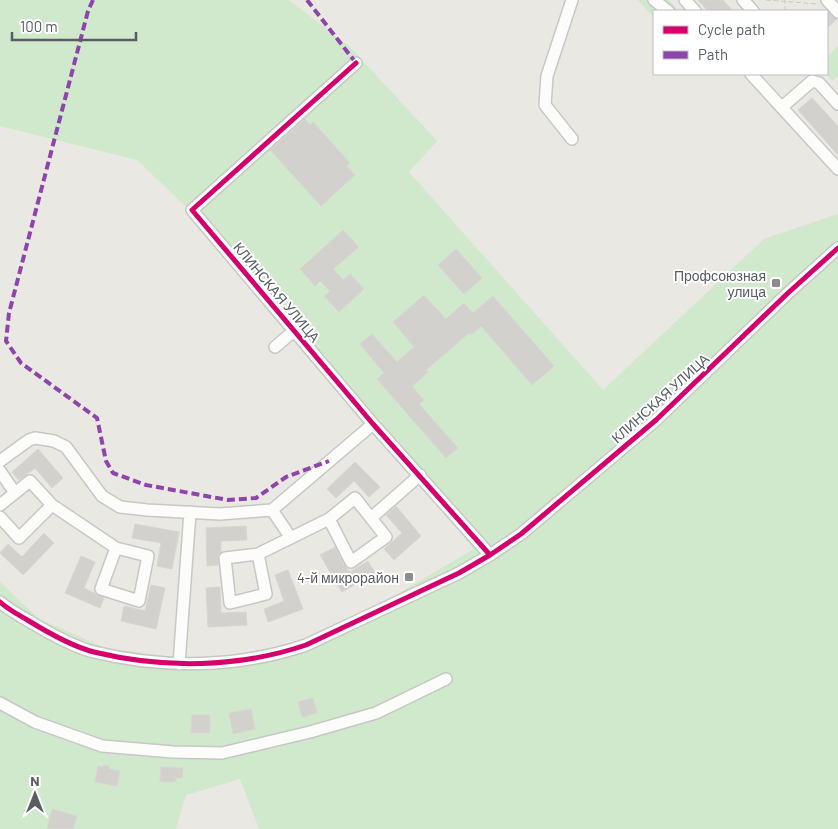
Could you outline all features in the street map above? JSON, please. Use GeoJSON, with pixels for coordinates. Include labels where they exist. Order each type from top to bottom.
{"type":"FeatureCollection","features":[{"type":"Feature","properties":{"kind":"street"},"geometry":{"type":"LineString","coordinates":[[572,0],[546,76],[545,105],[572,139]]}},
{"type":"Feature","properties":{"kind":"street"},"geometry":{"type":"LineString","coordinates":[[654,0],[667,10]]}},
{"type":"Feature","properties":{"kind":"street"},"geometry":{"type":"LineString","coordinates":[[685,0],[694,10]]}},
{"type":"Feature","properties":{"kind":"street"},"geometry":{"type":"LineString","coordinates":[[744,0],[753,10]]}},
{"type":"Feature","properties":{"kind":"street","name":"КЛИНСКАЯ УЛИЦА"},"geometry":{"type":"LineString","coordinates":[[356,63],[192,210],[373,424],[490,555]]}},
{"type":"Feature","properties":{"kind":"street"},"geometry":{"type":"LineString","coordinates":[[754,75],[838,169]]}},
{"type":"Feature","properties":{"kind":"street"},"geometry":{"type":"LineString","coordinates":[[782,108],[812,81],[819,83],[838,104]]}},
{"type":"Feature","properties":{"kind":"street","name":"КЛИНСКАЯ УЛИЦА"},"geometry":{"type":"LineString","coordinates":[[0,602],[45,631],[93,652],[161,663],[180,664],[246,660],[279,654],[306,645],[459,572],[490,555],[521,534],[656,420],[788,293],[838,248]]}},
{"type":"Feature","properties":{"kind":"street"},"geometry":{"type":"LineString","coordinates":[[275,347],[295,330]]}},
{"type":"Feature","properties":{"kind":"street"},"geometry":{"type":"LineString","coordinates":[[0,460],[29,440],[35,438],[54,441],[66,447],[102,496],[120,507],[220,514],[272,510],[373,424]]}},
{"type":"Feature","properties":{"kind":"street"},"geometry":{"type":"LineString","coordinates":[[0,471],[15,493]]}},
{"type":"Feature","properties":{"kind":"street"},"geometry":{"type":"LineString","coordinates":[[371,518],[420,476]]}},
{"type":"Feature","properties":{"kind":"street"},"geometry":{"type":"LineString","coordinates":[[0,505],[30,481],[52,504],[116,548],[148,556],[139,601],[101,589],[116,548]]}},
{"type":"Feature","properties":{"kind":"street"},"geometry":{"type":"LineString","coordinates":[[258,554],[266,594],[230,603],[225,558],[258,554],[329,519],[355,498],[386,537],[351,562],[329,519]]}},
{"type":"Feature","properties":{"kind":"street"},"geometry":{"type":"LineString","coordinates":[[0,517],[19,538],[52,504]]}},
{"type":"Feature","properties":{"kind":"street"},"geometry":{"type":"LineString","coordinates":[[272,510],[291,538]]}},
{"type":"Feature","properties":{"kind":"street"},"geometry":{"type":"LineString","coordinates":[[180,664],[190,512]]}},
{"type":"Feature","properties":{"kind":"street"},"geometry":{"type":"LineString","coordinates":[[0,703],[35,722],[102,746],[172,752],[222,753],[310,732],[376,713],[446,679]]}},
{"type":"Feature","properties":{"kind":"path"},"geometry":{"type":"LineString","coordinates":[[766,0],[830,7]]}},
{"type":"Feature","properties":{"kind":"green space"},"geometry":{"type":"Polygon","coordinates":[[[0,0],[289,0],[350,47],[437,141],[409,172],[603,390],[764,239],[838,214],[838,829],[259,829],[240,779],[186,795],[176,829],[0,829],[0,582],[39,619],[106,648],[196,660],[287,646],[365,613],[474,549],[181,202],[137,160],[0,126],[0,0]]]}},
{"type":"Feature","properties":{"kind":"green space"},"geometry":{"type":"Polygon","coordinates":[[[638,0],[669,0],[678,10],[653,10],[653,17],[638,0]]]}},
{"type":"Feature","properties":{"kind":"green space"},"geometry":{"type":"Polygon","coordinates":[[[838,46],[838,76],[832,81],[827,75],[828,55],[838,46]]]}},
{"type":"Feature","properties":{"kind":"building"},"geometry":{"type":"Polygon","coordinates":[[[698,0],[723,0],[732,10],[707,10],[698,0]]]}},
{"type":"Feature","properties":{"kind":"building"},"geometry":{"type":"Polygon","coordinates":[[[828,12],[837,19],[828,27],[828,12]]]}},
{"type":"Feature","properties":{"kind":"building"},"geometry":{"type":"Polygon","coordinates":[[[812,98],[838,126],[838,155],[798,110],[812,98]]]}},
{"type":"Feature","properties":{"kind":"building"},"geometry":{"type":"Polygon","coordinates":[[[305,119],[310,125],[313,122],[350,163],[347,166],[355,175],[321,206],[270,150],[305,119]]]}},
{"type":"Feature","properties":{"kind":"building"},"geometry":{"type":"Polygon","coordinates":[[[343,230],[359,247],[333,269],[343,280],[350,274],[364,289],[339,312],[324,296],[330,291],[320,281],[315,286],[300,269],[343,230]]]}},
{"type":"Feature","properties":{"kind":"building"},"geometry":{"type":"Polygon","coordinates":[[[456,249],[482,278],[464,294],[438,265],[456,249]]]}},
{"type":"Feature","properties":{"kind":"building"},"geometry":{"type":"Polygon","coordinates":[[[424,295],[446,319],[464,303],[473,313],[493,296],[554,366],[532,385],[481,326],[471,335],[469,333],[426,370],[428,372],[412,386],[424,400],[419,404],[458,448],[446,458],[377,379],[384,373],[360,344],[372,334],[397,362],[414,347],[393,322],[424,295]]]}},
{"type":"Feature","properties":{"kind":"building"},"geometry":{"type":"Polygon","coordinates":[[[38,449],[63,478],[52,488],[35,468],[19,480],[12,472],[38,449]]]}},
{"type":"Feature","properties":{"kind":"building"},"geometry":{"type":"Polygon","coordinates":[[[355,462],[380,487],[369,497],[354,481],[336,498],[327,489],[355,462]]]}},
{"type":"Feature","properties":{"kind":"building"},"geometry":{"type":"Polygon","coordinates":[[[396,506],[421,536],[394,560],[384,549],[402,533],[386,515],[396,506]]]}},
{"type":"Feature","properties":{"kind":"building"},"geometry":{"type":"Polygon","coordinates":[[[135,524],[179,532],[172,569],[157,566],[161,543],[132,538],[135,524]]]}},
{"type":"Feature","properties":{"kind":"building"},"geometry":{"type":"Polygon","coordinates":[[[246,526],[247,540],[221,541],[218,565],[207,566],[206,528],[246,526]]]}},
{"type":"Feature","properties":{"kind":"building"},"geometry":{"type":"Polygon","coordinates":[[[44,533],[54,543],[23,575],[0,553],[8,544],[22,557],[44,533]]]}},
{"type":"Feature","properties":{"kind":"building"},"geometry":{"type":"Polygon","coordinates":[[[335,547],[344,565],[350,572],[368,561],[375,573],[342,592],[320,555],[335,547]]]}},
{"type":"Feature","properties":{"kind":"building"},"geometry":{"type":"Polygon","coordinates":[[[81,556],[95,562],[84,588],[104,598],[100,608],[65,593],[81,556]]]}},
{"type":"Feature","properties":{"kind":"building"},"geometry":{"type":"Polygon","coordinates":[[[288,570],[303,609],[268,622],[264,609],[284,601],[275,575],[288,570]]]}},
{"type":"Feature","properties":{"kind":"building"},"geometry":{"type":"Polygon","coordinates":[[[151,585],[165,588],[156,629],[121,621],[124,606],[145,611],[151,585]]]}},
{"type":"Feature","properties":{"kind":"building"},"geometry":{"type":"Polygon","coordinates":[[[220,587],[221,613],[246,612],[247,625],[208,627],[206,588],[220,587]]]}},
{"type":"Feature","properties":{"kind":"building"},"geometry":{"type":"Polygon","coordinates":[[[313,698],[317,713],[302,717],[298,702],[313,698]]]}},
{"type":"Feature","properties":{"kind":"building"},"geometry":{"type":"Polygon","coordinates":[[[251,709],[255,729],[233,734],[229,713],[251,709]]]}},
{"type":"Feature","properties":{"kind":"building"},"geometry":{"type":"Polygon","coordinates":[[[192,715],[210,715],[210,733],[191,733],[192,715]]]}},
{"type":"Feature","properties":{"kind":"building"},"geometry":{"type":"Polygon","coordinates":[[[103,765],[109,766],[109,769],[120,771],[117,786],[95,782],[98,766],[103,767],[103,765]]]}},
{"type":"Feature","properties":{"kind":"building"},"geometry":{"type":"Polygon","coordinates":[[[161,767],[183,768],[182,778],[176,778],[175,782],[160,782],[161,767]]]}},
{"type":"Feature","properties":{"kind":"building"},"geometry":{"type":"Polygon","coordinates":[[[52,809],[77,816],[73,829],[47,829],[52,809]]]}},
{"type":"Feature","properties":{"kind":"marked path"},"geometry":{"type":"LineString","coordinates":[[93,0],[88,11],[9,313],[6,341],[21,363],[97,418],[106,461],[113,473],[146,485],[228,500],[256,498],[286,477],[329,461]]}},
{"type":"Feature","properties":{"kind":"marked path"},"geometry":{"type":"LineString","coordinates":[[307,0],[356,63]]}},
{"type":"Feature","properties":{"kind":"cycle path"},"geometry":{"type":"LineString","coordinates":[[356,63],[192,210],[373,424],[490,555]]}},
{"type":"Feature","properties":{"kind":"cycle path"},"geometry":{"type":"LineString","coordinates":[[0,602],[44,630],[78,647],[120,658],[201,664],[254,658],[306,645],[459,573],[521,534],[656,420],[788,293],[838,248]]}},
{"type":"Feature","properties":{"kind":"place","name":"Профсоюзная улица"},"geometry":{"type":"Point","coordinates":[776,283]}},
{"type":"Feature","properties":{"kind":"place","name":"4-й микрорайон"},"geometry":{"type":"Point","coordinates":[409,577]}}]}
